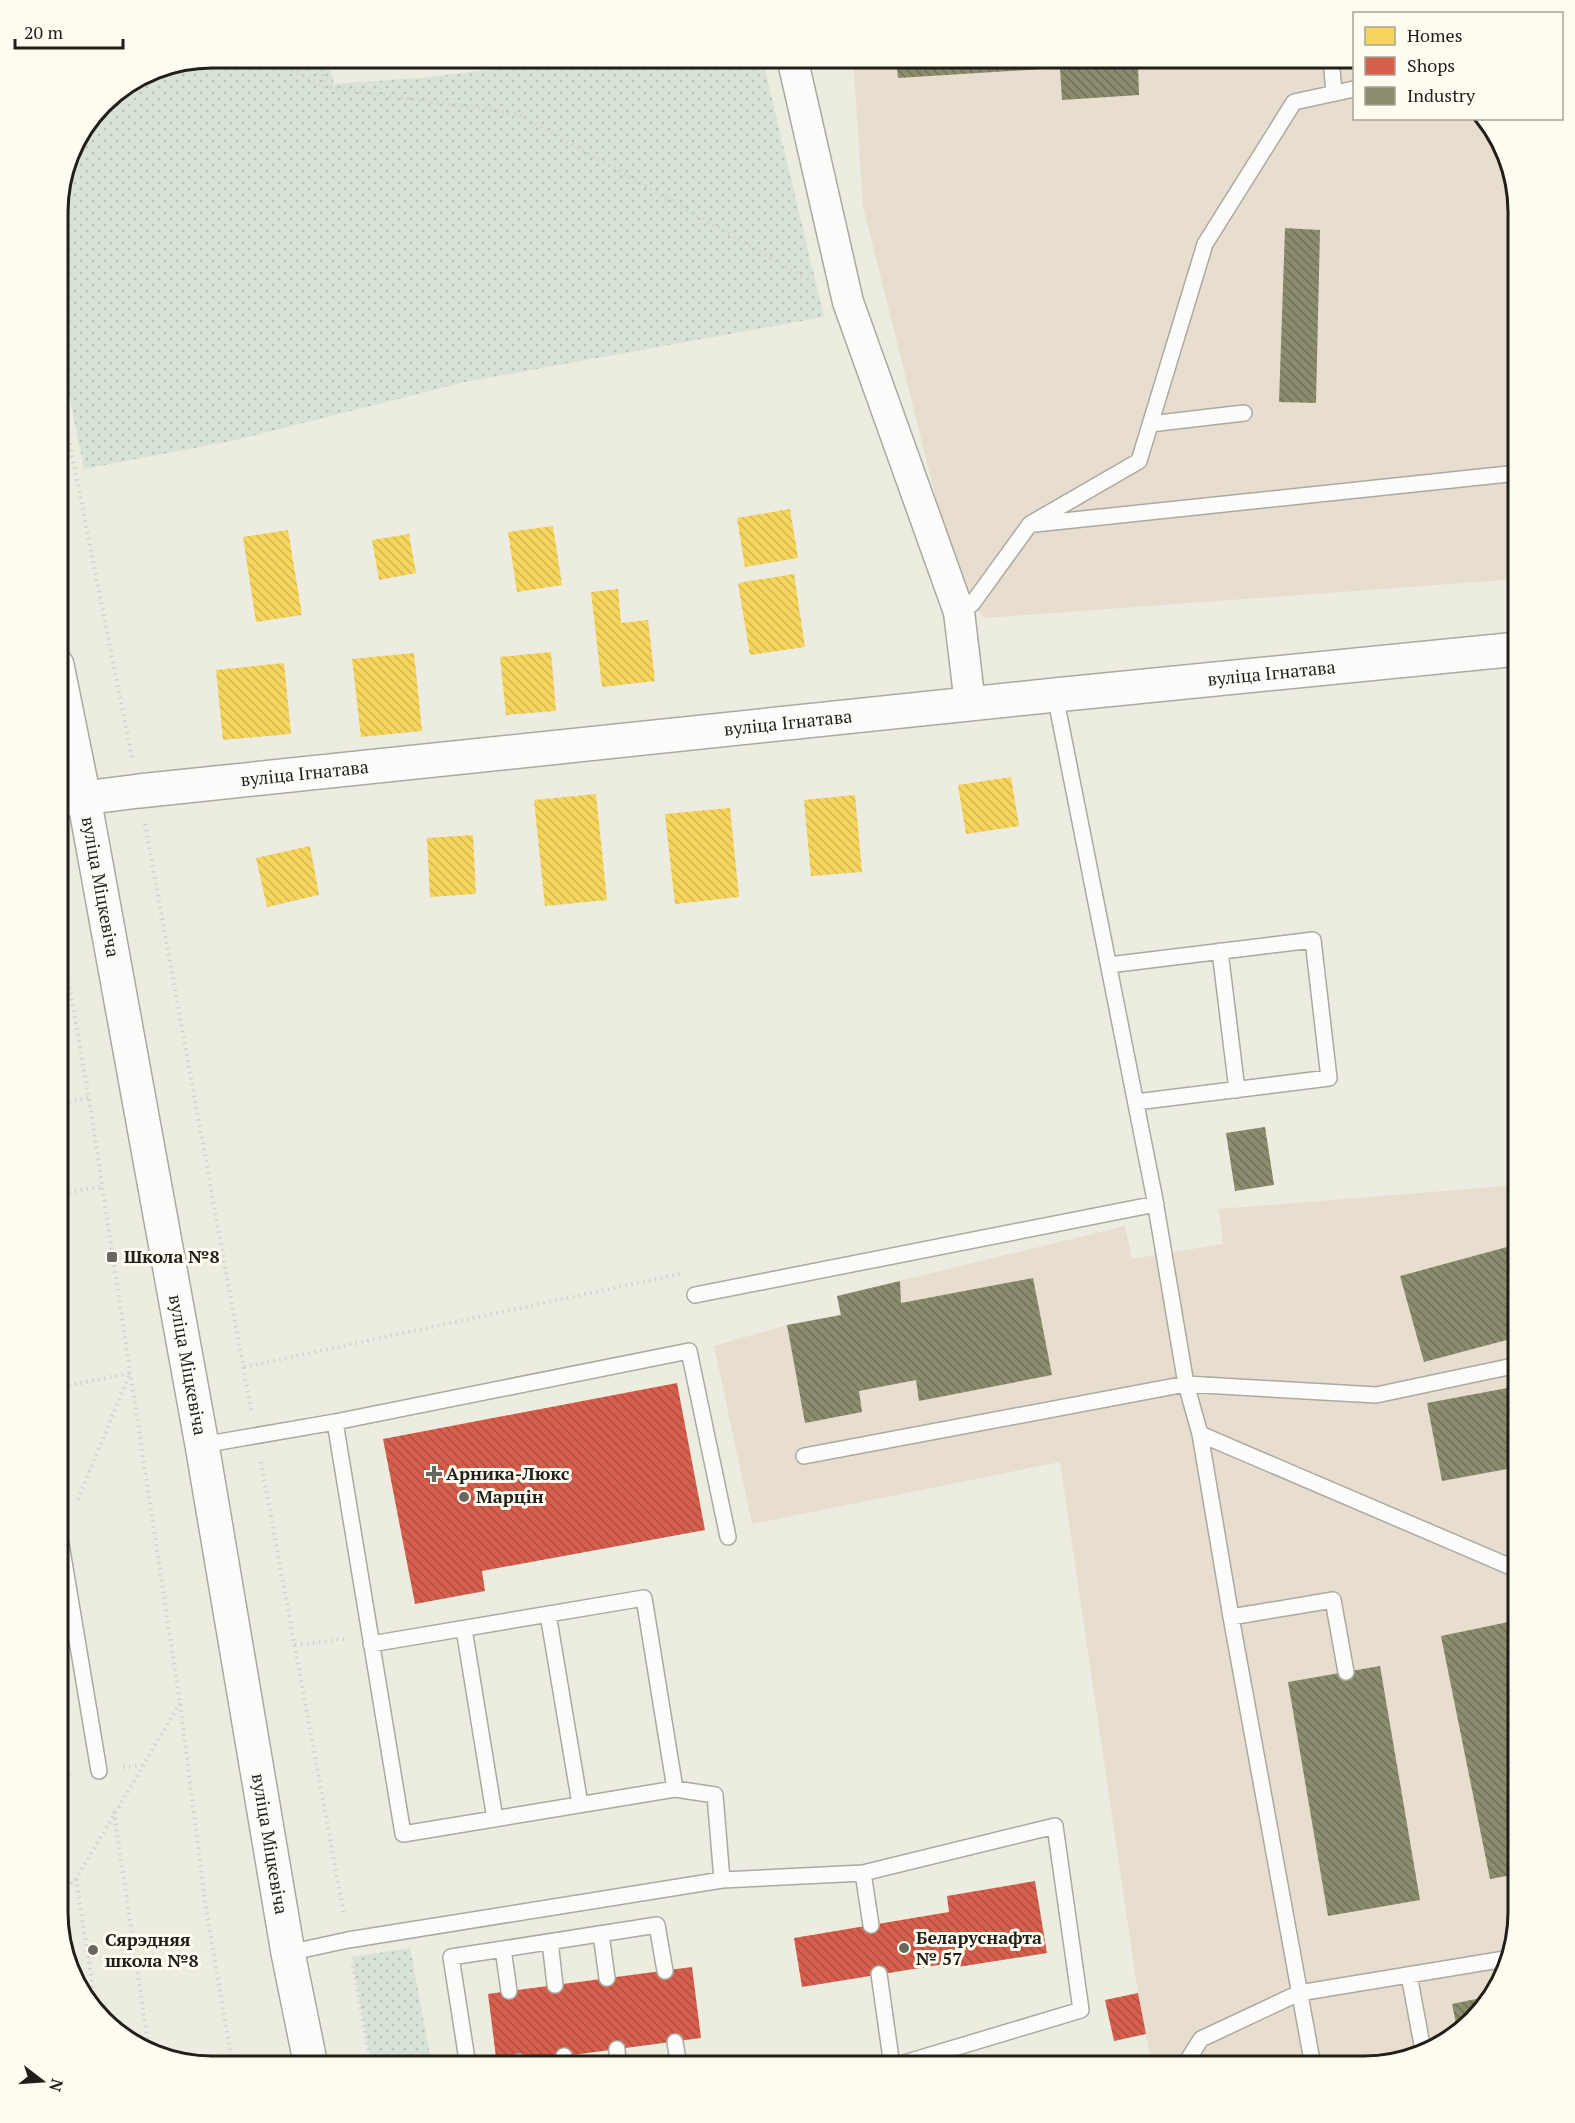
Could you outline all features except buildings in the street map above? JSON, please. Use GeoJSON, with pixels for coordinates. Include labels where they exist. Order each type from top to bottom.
{"type":"FeatureCollection","features":[{"type":"Feature","properties":{"kind":"street"},"geometry":{"type":"LineString","coordinates":[[795,68],[848,302],[959,612],[970,704]]}},
{"type":"Feature","properties":{"kind":"street","name":"вуліца Ігнатава"},"geometry":{"type":"LineString","coordinates":[[71,800],[139,790],[1508,650]]}},
{"type":"Feature","properties":{"kind":"street","name":"вуліца Міцкевіча"},"geometry":{"type":"LineString","coordinates":[[68,771],[71,800],[202,1445],[288,1953],[308,2056]]}},
{"type":"Feature","properties":{"kind":"lane"},"geometry":{"type":"LineString","coordinates":[[1332,68],[1334,93]]}},
{"type":"Feature","properties":{"kind":"lane"},"geometry":{"type":"LineString","coordinates":[[959,612],[972,604],[1030,524],[1139,461],[1205,244],[1294,102],[1353,89]]}},
{"type":"Feature","properties":{"kind":"lane"},"geometry":{"type":"LineString","coordinates":[[1150,424],[1244,413]]}},
{"type":"Feature","properties":{"kind":"lane"},"geometry":{"type":"LineString","coordinates":[[1030,524],[1508,474]]}},
{"type":"Feature","properties":{"kind":"lane"},"geometry":{"type":"LineString","coordinates":[[1055,695],[1156,1204],[1186,1384],[1200,1434],[1311,2056]]}},
{"type":"Feature","properties":{"kind":"lane"},"geometry":{"type":"LineString","coordinates":[[1108,965],[1313,940],[1329,1078],[1136,1102]]}},
{"type":"Feature","properties":{"kind":"lane"},"geometry":{"type":"LineString","coordinates":[[1220,951],[1237,1090]]}},
{"type":"Feature","properties":{"kind":"lane"},"geometry":{"type":"LineString","coordinates":[[695,1295],[1156,1204]]}},
{"type":"Feature","properties":{"kind":"lane"},"geometry":{"type":"LineString","coordinates":[[202,1445],[335,1422],[689,1351],[728,1538]]}},
{"type":"Feature","properties":{"kind":"lane"},"geometry":{"type":"LineString","coordinates":[[804,1456],[1186,1384],[1376,1395],[1508,1367]]}},
{"type":"Feature","properties":{"kind":"lane"},"geometry":{"type":"LineString","coordinates":[[335,1422],[403,1834],[675,1789],[714,1795],[722,1880]]}},
{"type":"Feature","properties":{"kind":"lane"},"geometry":{"type":"LineString","coordinates":[[1200,1434],[1508,1566]]}},
{"type":"Feature","properties":{"kind":"lane"},"geometry":{"type":"LineString","coordinates":[[68,1586],[99,1771]]}},
{"type":"Feature","properties":{"kind":"lane"},"geometry":{"type":"LineString","coordinates":[[372,1644],[644,1598],[675,1789]]}},
{"type":"Feature","properties":{"kind":"lane"},"geometry":{"type":"LineString","coordinates":[[1231,1617],[1333,1600],[1346,1672]]}},
{"type":"Feature","properties":{"kind":"lane"},"geometry":{"type":"LineString","coordinates":[[548,1614],[580,1804]]}},
{"type":"Feature","properties":{"kind":"lane"},"geometry":{"type":"LineString","coordinates":[[464,1629],[495,1819]]}},
{"type":"Feature","properties":{"kind":"lane"},"geometry":{"type":"LineString","coordinates":[[288,1953],[348,1940],[722,1880],[863,1873],[1055,1826],[1081,2010],[927,2056]]}},
{"type":"Feature","properties":{"kind":"lane"},"geometry":{"type":"LineString","coordinates":[[863,1873],[871,1925]]}},
{"type":"Feature","properties":{"kind":"lane"},"geometry":{"type":"LineString","coordinates":[[466,2056],[451,1957],[657,1925],[665,1971]]}},
{"type":"Feature","properties":{"kind":"lane"},"geometry":{"type":"LineString","coordinates":[[601,1934],[607,1978]]}},
{"type":"Feature","properties":{"kind":"lane"},"geometry":{"type":"LineString","coordinates":[[550,1942],[555,1985]]}},
{"type":"Feature","properties":{"kind":"lane"},"geometry":{"type":"LineString","coordinates":[[503,1949],[509,1991]]}},
{"type":"Feature","properties":{"kind":"lane"},"geometry":{"type":"LineString","coordinates":[[1190,2056],[1201,2039],[1299,1993],[1499,1960]]}},
{"type":"Feature","properties":{"kind":"lane"},"geometry":{"type":"LineString","coordinates":[[879,1974],[891,2056]]}},
{"type":"Feature","properties":{"kind":"lane"},"geometry":{"type":"LineString","coordinates":[[1409,1975],[1422,2044]]}},
{"type":"Feature","properties":{"kind":"lane"},"geometry":{"type":"LineString","coordinates":[[675,2042],[677,2056]]}},
{"type":"Feature","properties":{"kind":"lane"},"geometry":{"type":"LineString","coordinates":[[617,2049],[617,2056]]}},
{"type":"Feature","properties":{"kind":"path"},"geometry":{"type":"LineString","coordinates":[[287,68],[325,87],[519,114],[848,302]]}},
{"type":"Feature","properties":{"kind":"path"},"geometry":{"type":"LineString","coordinates":[[322,68],[325,87]]}},
{"type":"Feature","properties":{"kind":"path"},"geometry":{"type":"LineString","coordinates":[[68,434],[139,790],[369,2056]]}},
{"type":"Feature","properties":{"kind":"path"},"geometry":{"type":"LineString","coordinates":[[68,979],[89,1098],[180,1703],[205,1902],[231,2056]]}},
{"type":"Feature","properties":{"kind":"path"},"geometry":{"type":"LineString","coordinates":[[68,1101],[89,1098]]}},
{"type":"Feature","properties":{"kind":"path"},"geometry":{"type":"LineString","coordinates":[[68,1192],[102,1187]]}},
{"type":"Feature","properties":{"kind":"path"},"geometry":{"type":"LineString","coordinates":[[244,1367],[686,1272]]}},
{"type":"Feature","properties":{"kind":"path"},"geometry":{"type":"LineString","coordinates":[[68,1386],[130,1373]]}},
{"type":"Feature","properties":{"kind":"path"},"geometry":{"type":"LineString","coordinates":[[74,1507],[130,1373]]}},
{"type":"Feature","properties":{"kind":"path"},"geometry":{"type":"LineString","coordinates":[[68,1885],[76,1878],[180,1703]]}},
{"type":"Feature","properties":{"kind":"path"},"geometry":{"type":"LineString","coordinates":[[114,1812],[148,2041]]}},
{"type":"Feature","properties":{"kind":"path"},"geometry":{"type":"LineString","coordinates":[[76,1878],[94,1995]]}},
{"type":"Feature","properties":{"kind":"shaded area"},"geometry":{"type":"Polygon","coordinates":[[[212,68],[330,68],[334,84],[430,77],[503,68],[765,68],[824,317],[465,382],[236,440],[84,469],[68,390],[69,193],[78,156],[87,139],[97,124],[117,103],[139,87],[174,72],[212,68]]]}},
{"type":"Feature","properties":{"kind":"shaded area"},"geometry":{"type":"Polygon","coordinates":[[[854,68],[1353,68],[1353,120],[1474,120],[1493,148],[1500,165],[1508,212],[1508,580],[985,618],[959,591],[863,206],[854,68]]]}},
{"type":"Feature","properties":{"kind":"shaded area"},"geometry":{"type":"Polygon","coordinates":[[[1508,1186],[1508,1912],[1506,1930],[1503,1949],[1493,1975],[1472,2006],[1444,2031],[1419,2045],[1401,2051],[1364,2056],[1150,2056],[1138,1993],[1060,1462],[752,1524],[714,1346],[787,1325],[840,1315],[837,1296],[1125,1226],[1132,1259],[1223,1244],[1219,1209],[1508,1186]]]}},
{"type":"Feature","properties":{"kind":"shaded area"},"geometry":{"type":"Polygon","coordinates":[[[410,1948],[430,2056],[370,2056],[352,1957],[410,1948]]]}},
{"type":"Feature","properties":{"kind":"place","name":"Школа №8"},"geometry":{"type":"Point","coordinates":[112,1257]}},
{"type":"Feature","properties":{"kind":"place","name":"Арника-Люкс"},"geometry":{"type":"Point","coordinates":[434,1474]}},
{"type":"Feature","properties":{"kind":"place","name":"Марцін"},"geometry":{"type":"Point","coordinates":[464,1497]}},
{"type":"Feature","properties":{"kind":"place","name":"Беларуснафта № 57"},"geometry":{"type":"Point","coordinates":[904,1948]}},
{"type":"Feature","properties":{"kind":"place","name":"Сярэдняя школа №8"},"geometry":{"type":"Point","coordinates":[93,1950]}}]}
